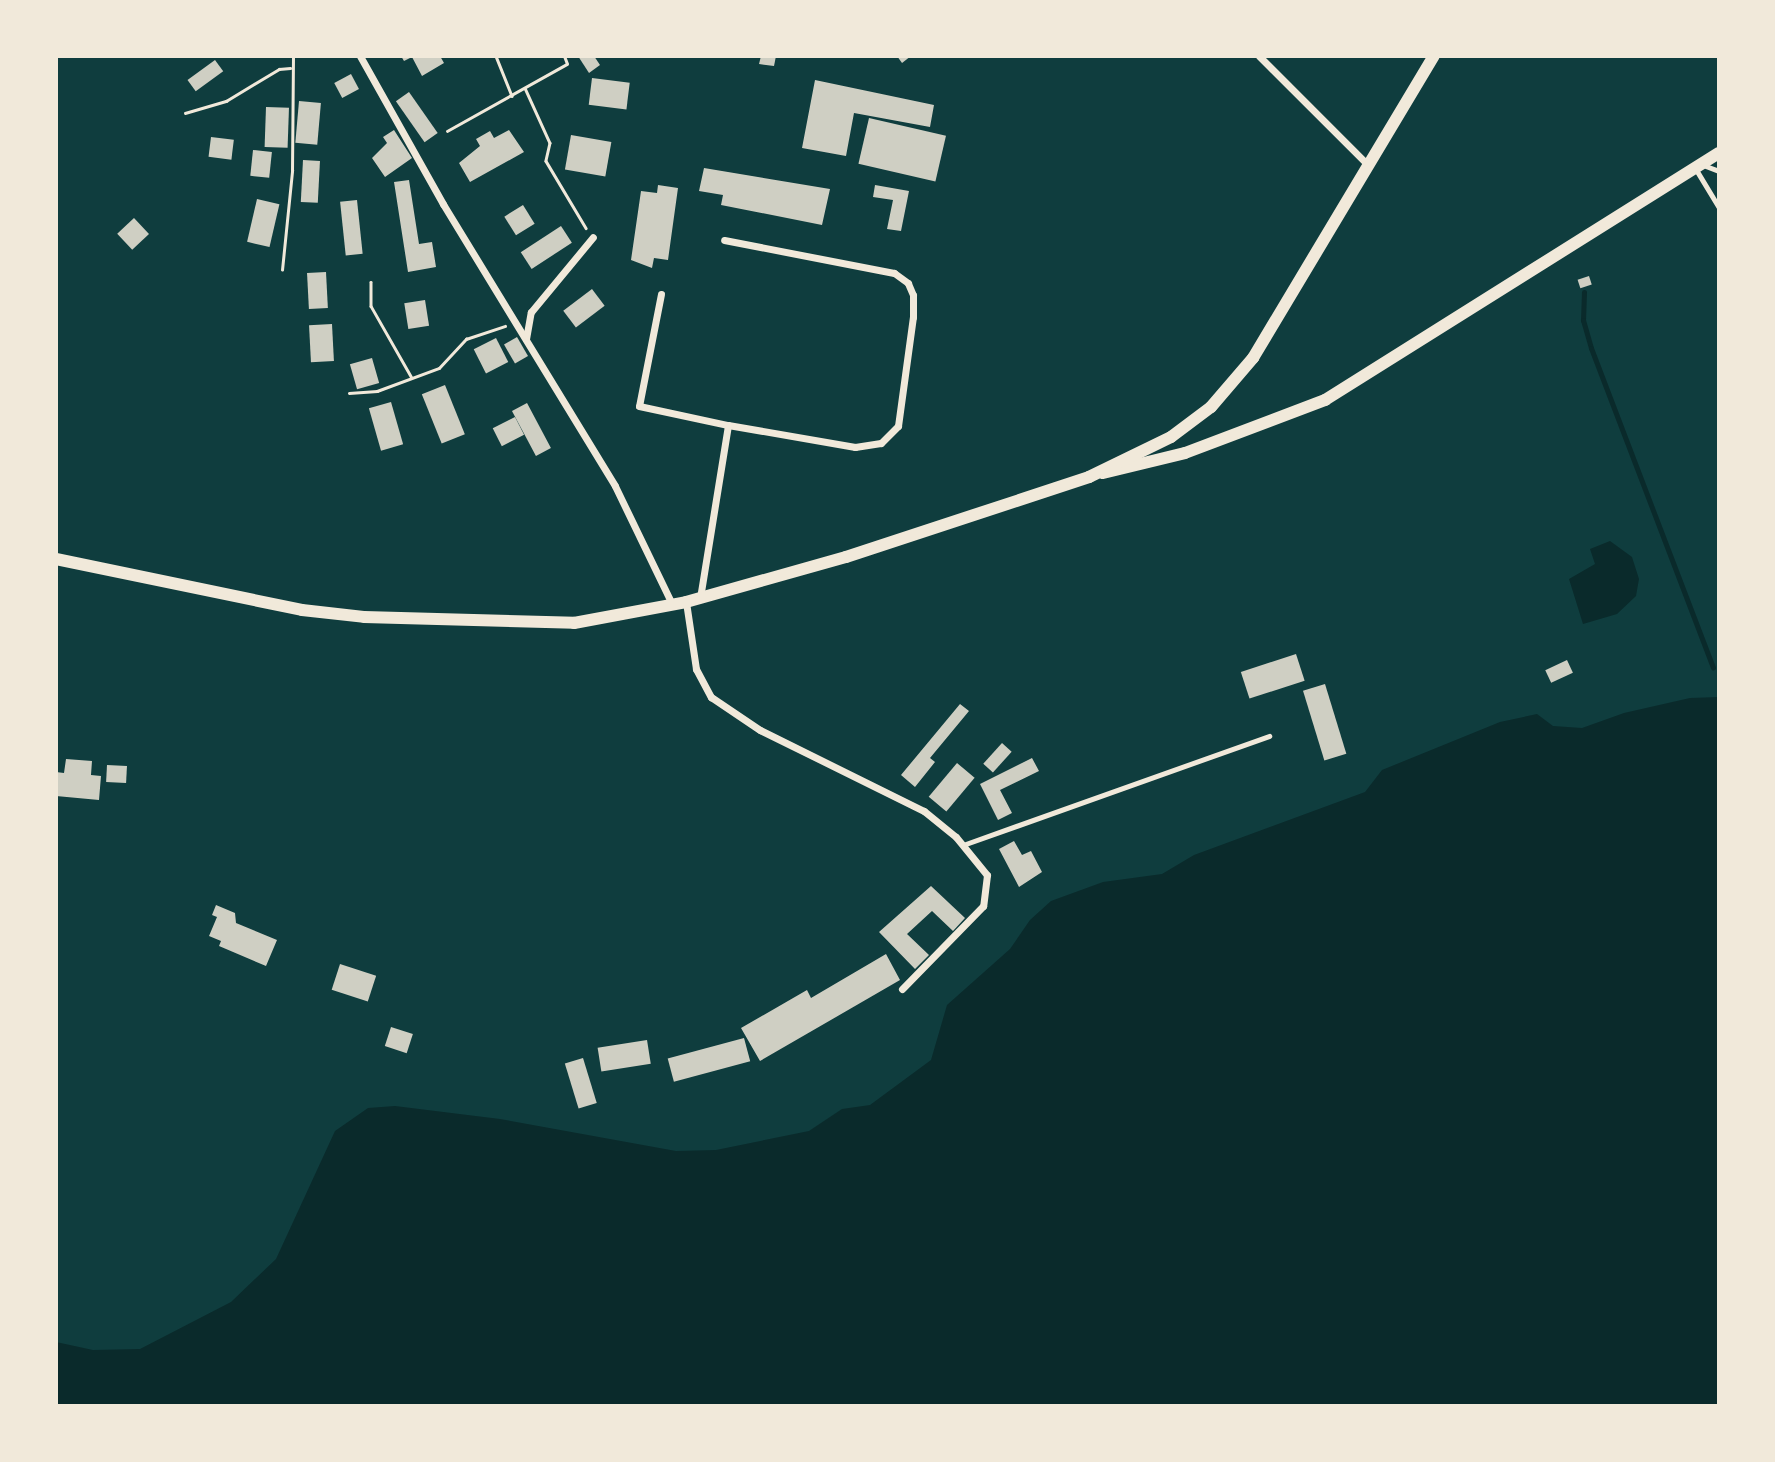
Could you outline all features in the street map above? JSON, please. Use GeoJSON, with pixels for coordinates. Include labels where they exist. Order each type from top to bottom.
{"type":"FeatureCollection","features":[{"type":"Feature","properties":{"kind":"main road"},"geometry":{"type":"LineString","coordinates":[[1089,477],[1171,437],[1211,407],[1253,358],[1434,56]]}},
{"type":"Feature","properties":{"kind":"main road"},"geometry":{"type":"LineString","coordinates":[[56,559],[302,610],[364,617],[574,623],[686,602],[846,557],[1089,477],[1185,453],[1325,400],[1719,153]]}},
{"type":"Feature","properties":{"kind":"street"},"geometry":{"type":"LineString","coordinates":[[360,56],[515,323],[614,486],[672,604]]}},
{"type":"Feature","properties":{"kind":"street"},"geometry":{"type":"LineString","coordinates":[[1259,56],[1368,165]]}},
{"type":"Feature","properties":{"kind":"street"},"geometry":{"type":"LineString","coordinates":[[526,340],[531,312],[593,237]]}},
{"type":"Feature","properties":{"kind":"street"},"geometry":{"type":"LineString","coordinates":[[661,294],[639,406],[855,447],[881,443],[892,436],[898,426],[913,295],[908,283],[894,273],[724,240]]}},
{"type":"Feature","properties":{"kind":"street"},"geometry":{"type":"LineString","coordinates":[[700,598],[728,425]]}},
{"type":"Feature","properties":{"kind":"street"},"geometry":{"type":"LineString","coordinates":[[686,602],[696,669],[711,697],[760,730],[924,811],[963,845],[987,875],[983,906],[902,989]]}},
{"type":"Feature","properties":{"kind":"lane"},"geometry":{"type":"LineString","coordinates":[[1699,166],[1719,171]]}},
{"type":"Feature","properties":{"kind":"lane"},"geometry":{"type":"LineString","coordinates":[[1699,166],[1719,207]]}},
{"type":"Feature","properties":{"kind":"lane"},"geometry":{"type":"LineString","coordinates":[[963,845],[1269,736]]}},
{"type":"Feature","properties":{"kind":"path"},"geometry":{"type":"LineString","coordinates":[[282,270],[292,171],[290,68],[293,56]]}},
{"type":"Feature","properties":{"kind":"path"},"geometry":{"type":"LineString","coordinates":[[496,56],[512,96]]}},
{"type":"Feature","properties":{"kind":"path"},"geometry":{"type":"LineString","coordinates":[[447,131],[567,64],[565,56]]}},
{"type":"Feature","properties":{"kind":"path"},"geometry":{"type":"LineString","coordinates":[[185,113],[226,102],[279,69],[290,68]]}},
{"type":"Feature","properties":{"kind":"path"},"geometry":{"type":"LineString","coordinates":[[524,88],[550,143],[546,161],[593,237]]}},
{"type":"Feature","properties":{"kind":"path"},"geometry":{"type":"LineString","coordinates":[[371,282],[371,306],[411,376]]}},
{"type":"Feature","properties":{"kind":"path"},"geometry":{"type":"LineString","coordinates":[[349,394],[377,391],[411,376],[439,368],[466,339],[515,323]]}},
{"type":"Feature","properties":{"kind":"water"},"geometry":{"type":"Polygon","coordinates":[[[1610,541],[1632,557],[1639,579],[1636,596],[1617,614],[1583,624],[1569,579],[1595,564],[1590,549],[1610,541]]]}},
{"type":"Feature","properties":{"kind":"water"},"geometry":{"type":"Polygon","coordinates":[[[1719,697],[1719,1406],[56,1406],[56,1342],[93,1350],[140,1349],[231,1302],[276,1259],[335,1131],[368,1108],[395,1106],[500,1119],[676,1151],[716,1150],[809,1131],[842,1109],[870,1105],[931,1060],[947,1005],[1010,949],[1030,920],[1051,901],[1103,882],[1162,874],[1194,855],[1365,792],[1382,770],[1500,722],[1537,714],[1553,726],[1582,728],[1624,713],[1690,698],[1719,697]]]}},
{"type":"Feature","properties":{"kind":"building"},"geometry":{"type":"Polygon","coordinates":[[[401,56],[440,56],[444,63],[422,76],[412,57],[404,61],[401,56]]]}},
{"type":"Feature","properties":{"kind":"building"},"geometry":{"type":"Polygon","coordinates":[[[578,56],[594,56],[600,65],[589,73],[578,56]]]}},
{"type":"Feature","properties":{"kind":"building"},"geometry":{"type":"Polygon","coordinates":[[[761,56],[776,56],[774,66],[759,64],[761,56]]]}},
{"type":"Feature","properties":{"kind":"building"},"geometry":{"type":"Polygon","coordinates":[[[897,56],[911,56],[902,63],[897,56]]]}},
{"type":"Feature","properties":{"kind":"building"},"geometry":{"type":"Polygon","coordinates":[[[215,60],[223,71],[196,91],[187,80],[215,60]]]}},
{"type":"Feature","properties":{"kind":"building"},"geometry":{"type":"Polygon","coordinates":[[[351,74],[359,89],[342,98],[334,83],[351,74]]]}},
{"type":"Feature","properties":{"kind":"building"},"geometry":{"type":"Polygon","coordinates":[[[592,78],[630,83],[626,109],[589,105],[592,78]]]}},
{"type":"Feature","properties":{"kind":"building"},"geometry":{"type":"Polygon","coordinates":[[[815,80],[934,105],[930,127],[854,113],[846,156],[802,148],[815,80]]]}},
{"type":"Feature","properties":{"kind":"building"},"geometry":{"type":"Polygon","coordinates":[[[409,92],[438,133],[425,142],[396,101],[409,92]]]}},
{"type":"Feature","properties":{"kind":"building"},"geometry":{"type":"Polygon","coordinates":[[[299,101],[321,103],[317,145],[295,143],[299,101]]]}},
{"type":"Feature","properties":{"kind":"building"},"geometry":{"type":"Polygon","coordinates":[[[266,107],[289,108],[288,148],[265,147],[266,107]]]}},
{"type":"Feature","properties":{"kind":"building"},"geometry":{"type":"Polygon","coordinates":[[[869,118],[946,136],[935,182],[858,164],[869,118]]]}},
{"type":"Feature","properties":{"kind":"building"},"geometry":{"type":"Polygon","coordinates":[[[394,130],[412,158],[385,177],[372,158],[387,143],[383,137],[394,130]]]}},
{"type":"Feature","properties":{"kind":"building"},"geometry":{"type":"Polygon","coordinates":[[[509,130],[524,152],[470,182],[459,163],[480,146],[476,139],[490,131],[494,138],[509,130]]]}},
{"type":"Feature","properties":{"kind":"building"},"geometry":{"type":"Polygon","coordinates":[[[571,135],[611,142],[605,177],[565,169],[571,135]]]}},
{"type":"Feature","properties":{"kind":"building"},"geometry":{"type":"Polygon","coordinates":[[[211,137],[234,140],[231,160],[209,157],[211,137]]]}},
{"type":"Feature","properties":{"kind":"building"},"geometry":{"type":"Polygon","coordinates":[[[253,150],[272,152],[269,178],[250,176],[253,150]]]}},
{"type":"Feature","properties":{"kind":"building"},"geometry":{"type":"Polygon","coordinates":[[[303,160],[320,161],[318,203],[301,202],[303,160]]]}},
{"type":"Feature","properties":{"kind":"building"},"geometry":{"type":"Polygon","coordinates":[[[704,168],[830,189],[822,225],[721,205],[723,195],[699,191],[704,168]]]}},
{"type":"Feature","properties":{"kind":"building"},"geometry":{"type":"Polygon","coordinates":[[[409,180],[419,244],[432,242],[436,267],[408,272],[394,182],[409,180]]]}},
{"type":"Feature","properties":{"kind":"building"},"geometry":{"type":"Polygon","coordinates":[[[658,185],[678,188],[668,260],[654,258],[652,268],[631,260],[641,191],[657,193],[658,185]]]}},
{"type":"Feature","properties":{"kind":"building"},"geometry":{"type":"Polygon","coordinates":[[[875,185],[909,191],[901,231],[887,229],[893,200],[873,197],[875,185]]]}},
{"type":"Feature","properties":{"kind":"building"},"geometry":{"type":"Polygon","coordinates":[[[257,199],[279,204],[270,247],[247,242],[257,199]]]}},
{"type":"Feature","properties":{"kind":"building"},"geometry":{"type":"Polygon","coordinates":[[[357,200],[363,254],[346,255],[340,202],[357,200]]]}},
{"type":"Feature","properties":{"kind":"building"},"geometry":{"type":"Polygon","coordinates":[[[523,205],[535,224],[516,235],[504,217],[523,205]]]}},
{"type":"Feature","properties":{"kind":"building"},"geometry":{"type":"Polygon","coordinates":[[[134,218],[149,234],[132,250],[117,234],[134,218]]]}},
{"type":"Feature","properties":{"kind":"building"},"geometry":{"type":"Polygon","coordinates":[[[561,226],[572,243],[532,269],[521,252],[561,226]]]}},
{"type":"Feature","properties":{"kind":"building"},"geometry":{"type":"Polygon","coordinates":[[[326,272],[328,308],[309,309],[307,273],[326,272]]]}},
{"type":"Feature","properties":{"kind":"building"},"geometry":{"type":"Polygon","coordinates":[[[1589,276],[1592,285],[1580,288],[1578,280],[1589,276]]]}},
{"type":"Feature","properties":{"kind":"building"},"geometry":{"type":"Polygon","coordinates":[[[592,289],[605,306],[576,327],[563,311],[592,289]]]}},
{"type":"Feature","properties":{"kind":"building"},"geometry":{"type":"Polygon","coordinates":[[[425,300],[429,326],[408,329],[404,303],[425,300]]]}},
{"type":"Feature","properties":{"kind":"building"},"geometry":{"type":"Polygon","coordinates":[[[332,324],[334,361],[311,362],[309,325],[332,324]]]}},
{"type":"Feature","properties":{"kind":"building"},"geometry":{"type":"Polygon","coordinates":[[[517,337],[528,356],[515,364],[504,344],[517,337]]]}},
{"type":"Feature","properties":{"kind":"building"},"geometry":{"type":"Polygon","coordinates":[[[496,338],[508,362],[486,373],[474,349],[496,338]]]}},
{"type":"Feature","properties":{"kind":"building"},"geometry":{"type":"Polygon","coordinates":[[[372,358],[379,383],[357,389],[350,364],[372,358]]]}},
{"type":"Feature","properties":{"kind":"building"},"geometry":{"type":"Polygon","coordinates":[[[445,385],[465,434],[442,444],[422,394],[445,385]]]}},
{"type":"Feature","properties":{"kind":"building"},"geometry":{"type":"Polygon","coordinates":[[[391,402],[403,444],[381,451],[369,408],[391,402]]]}},
{"type":"Feature","properties":{"kind":"building"},"geometry":{"type":"Polygon","coordinates":[[[527,403],[551,448],[536,456],[512,411],[527,403]]]}},
{"type":"Feature","properties":{"kind":"building"},"geometry":{"type":"Polygon","coordinates":[[[515,417],[524,435],[502,446],[493,428],[515,417]]]}},
{"type":"Feature","properties":{"kind":"building"},"geometry":{"type":"Polygon","coordinates":[[[1296,654],[1305,681],[1249,699],[1241,672],[1296,654]]]}},
{"type":"Feature","properties":{"kind":"building"},"geometry":{"type":"Polygon","coordinates":[[[1567,660],[1573,673],[1551,683],[1545,670],[1567,660]]]}},
{"type":"Feature","properties":{"kind":"building"},"geometry":{"type":"Polygon","coordinates":[[[1325,684],[1346,754],[1324,761],[1303,691],[1325,684]]]}},
{"type":"Feature","properties":{"kind":"building"},"geometry":{"type":"Polygon","coordinates":[[[960,704],[969,711],[930,758],[935,762],[915,787],[901,775],[960,704]]]}},
{"type":"Feature","properties":{"kind":"building"},"geometry":{"type":"Polygon","coordinates":[[[1002,743],[1012,752],[993,773],[983,764],[1002,743]]]}},
{"type":"Feature","properties":{"kind":"building"},"geometry":{"type":"Polygon","coordinates":[[[1032,758],[1039,771],[1000,790],[1012,813],[998,820],[980,784],[1032,758]]]}},
{"type":"Feature","properties":{"kind":"building"},"geometry":{"type":"Polygon","coordinates":[[[66,759],[92,761],[91,775],[101,776],[99,800],[56,796],[56,772],[64,773],[66,759]]]}},
{"type":"Feature","properties":{"kind":"building"},"geometry":{"type":"Polygon","coordinates":[[[957,763],[975,778],[946,811],[929,797],[957,763]]]}},
{"type":"Feature","properties":{"kind":"building"},"geometry":{"type":"Polygon","coordinates":[[[107,765],[127,766],[126,783],[106,782],[107,765]]]}},
{"type":"Feature","properties":{"kind":"building"},"geometry":{"type":"Polygon","coordinates":[[[1014,841],[1022,855],[1031,851],[1042,872],[1019,887],[999,849],[1014,841]]]}},
{"type":"Feature","properties":{"kind":"building"},"geometry":{"type":"Polygon","coordinates":[[[931,886],[965,918],[953,931],[932,911],[907,934],[929,955],[915,969],[879,932],[931,886]]]}},
{"type":"Feature","properties":{"kind":"building"},"geometry":{"type":"Polygon","coordinates":[[[216,905],[235,913],[236,923],[277,940],[266,966],[219,946],[221,941],[209,936],[217,917],[212,915],[216,905]]]}},
{"type":"Feature","properties":{"kind":"building"},"geometry":{"type":"Polygon","coordinates":[[[886,954],[900,980],[760,1061],[741,1028],[807,990],[811,998],[886,954]]]}},
{"type":"Feature","properties":{"kind":"building"},"geometry":{"type":"Polygon","coordinates":[[[340,964],[376,976],[368,1001],[332,990],[340,964]]]}},
{"type":"Feature","properties":{"kind":"building"},"geometry":{"type":"Polygon","coordinates":[[[391,1027],[413,1034],[407,1053],[385,1046],[391,1027]]]}},
{"type":"Feature","properties":{"kind":"building"},"geometry":{"type":"Polygon","coordinates":[[[744,1038],[750,1061],[674,1082],[668,1058],[744,1038]]]}},
{"type":"Feature","properties":{"kind":"building"},"geometry":{"type":"Polygon","coordinates":[[[647,1040],[651,1064],[601,1072],[598,1048],[647,1040]]]}},
{"type":"Feature","properties":{"kind":"building"},"geometry":{"type":"Polygon","coordinates":[[[583,1058],[597,1103],[579,1109],[565,1064],[583,1058]]]}},
{"type":"Feature","properties":{"kind":"waterway"},"geometry":{"type":"LineString","coordinates":[[1584,292],[1583,320],[1591,348],[1713,668]]}}]}
